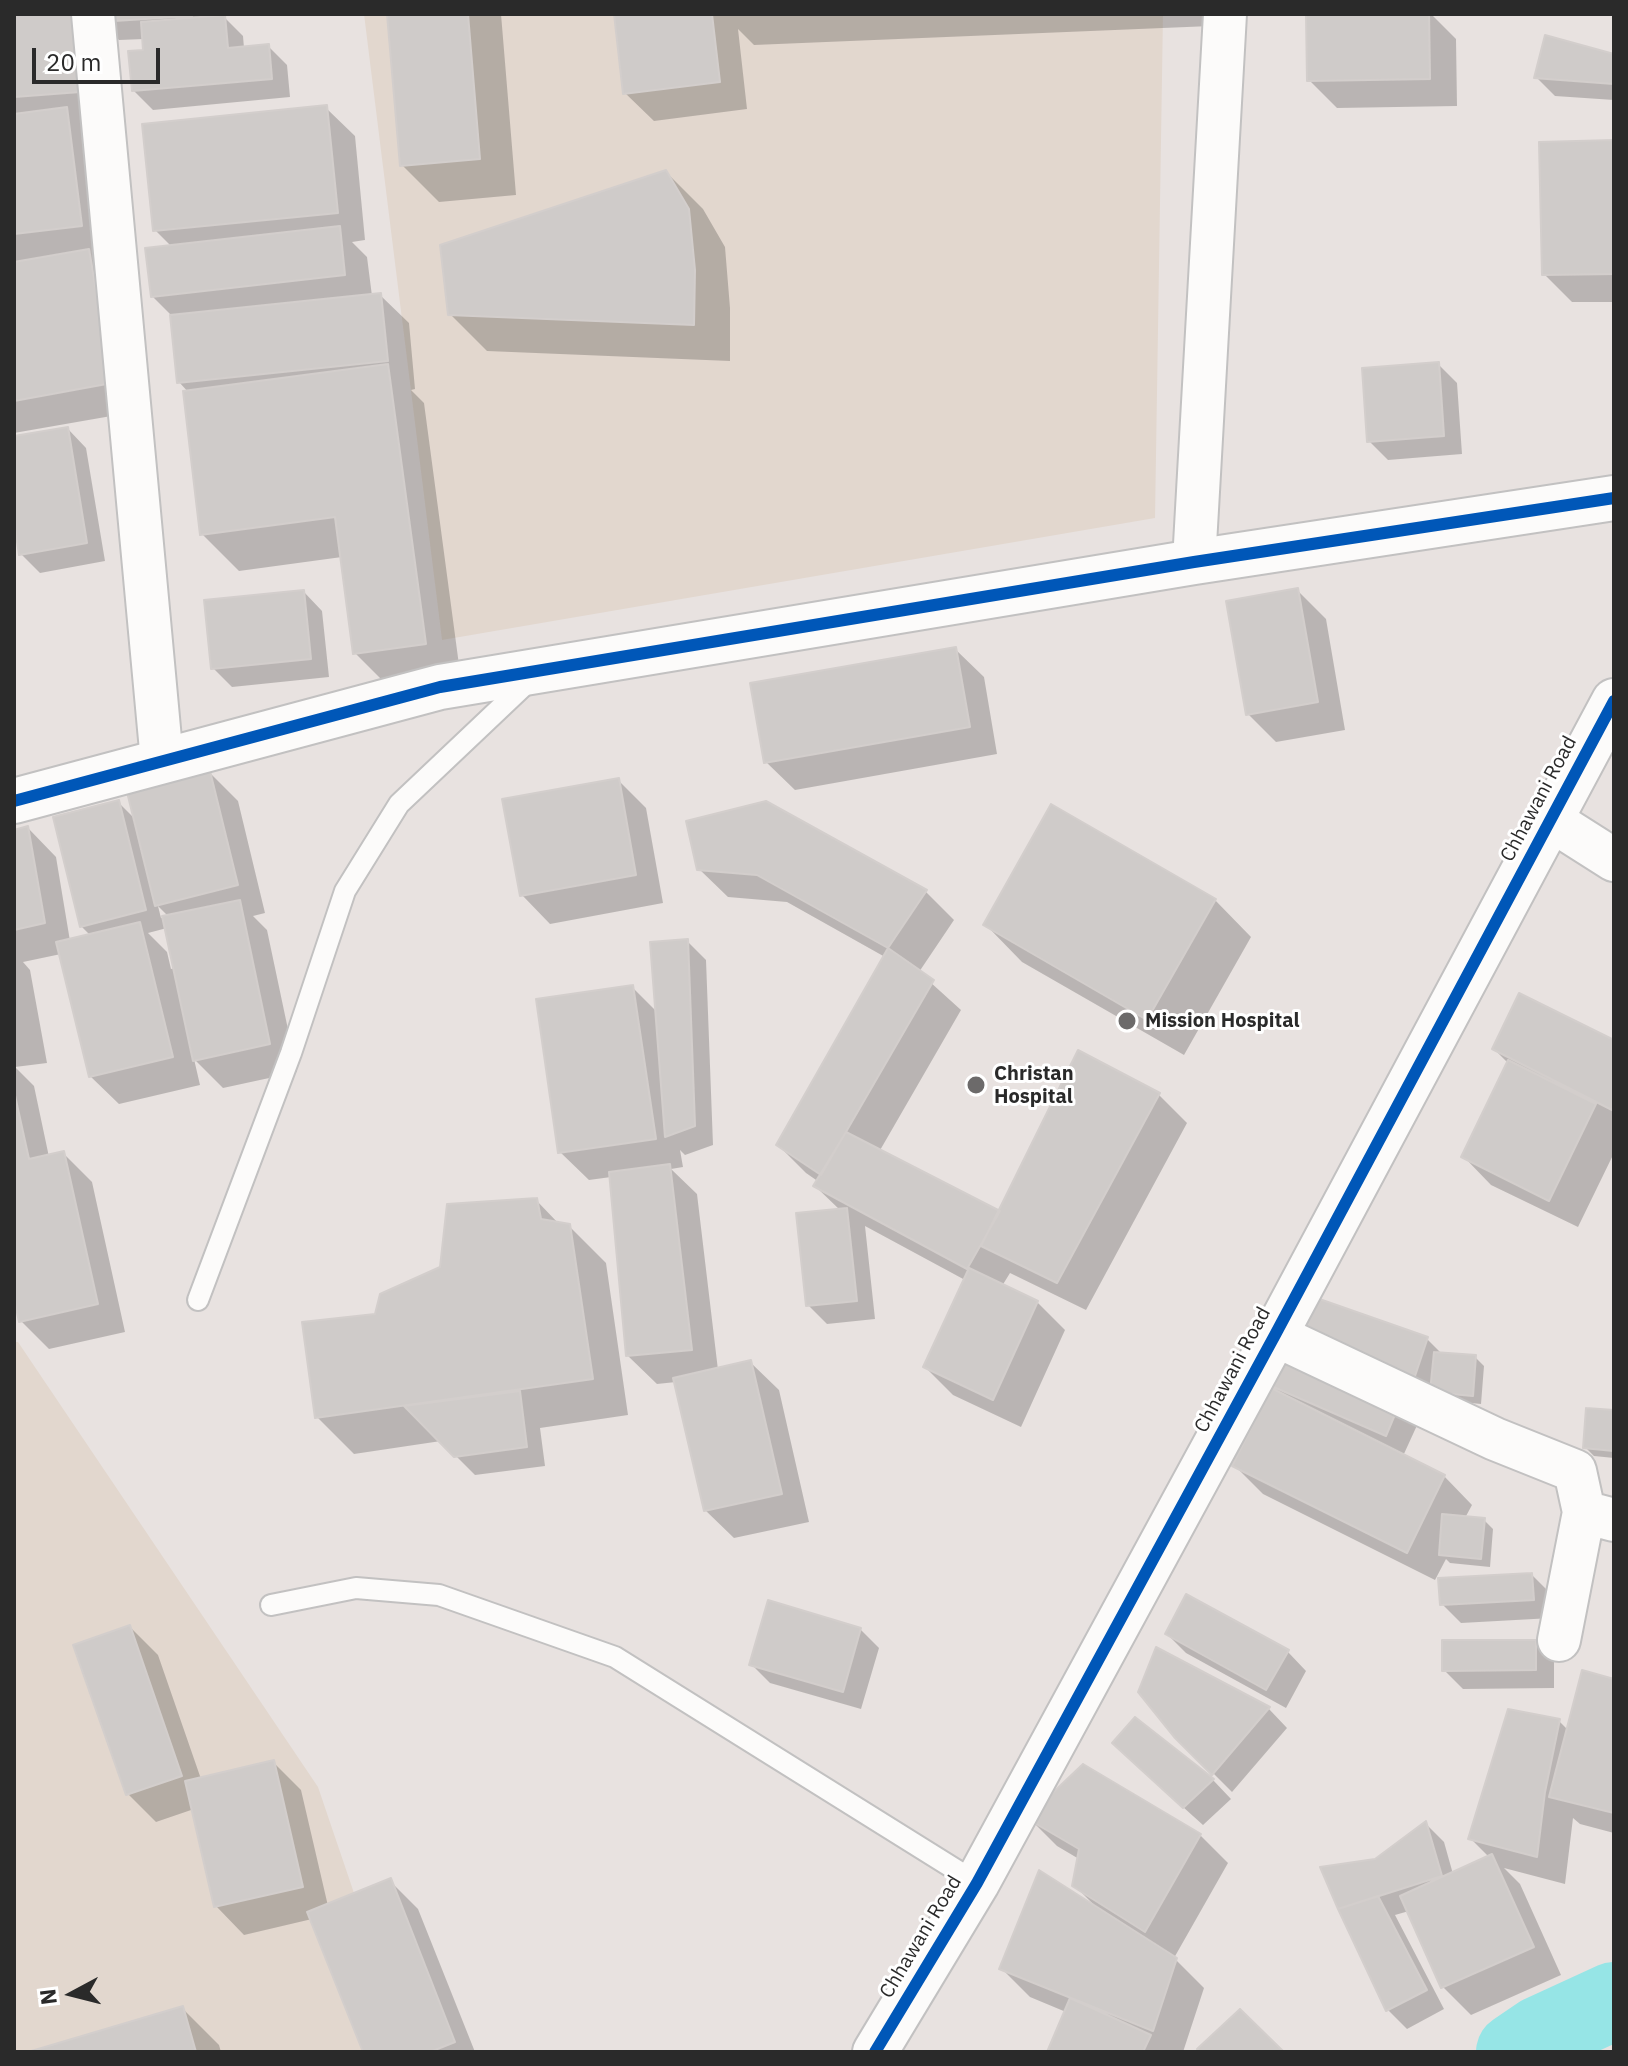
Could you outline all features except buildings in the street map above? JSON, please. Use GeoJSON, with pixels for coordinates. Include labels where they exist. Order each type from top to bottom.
{"type":"FeatureCollection","features":[{"type":"Feature","properties":{"kind":"street"},"geometry":{"type":"LineString","coordinates":[[93,14],[162,761]]}},
{"type":"Feature","properties":{"kind":"street"},"geometry":{"type":"LineString","coordinates":[[1194,562],[1225,14]]}},
{"type":"Feature","properties":{"kind":"street"},"geometry":{"type":"LineString","coordinates":[[14,801],[440,687],[1194,562],[1614,498]]}},
{"type":"Feature","properties":{"kind":"street","name":"Chhawani Road"},"geometry":{"type":"LineString","coordinates":[[875,2052],[977,1883],[1614,701]]}},
{"type":"Feature","properties":{"kind":"street"},"geometry":{"type":"LineString","coordinates":[[1551,820],[1614,860]]}},
{"type":"Feature","properties":{"kind":"street"},"geometry":{"type":"LineString","coordinates":[[1275,1335],[1495,1439],[1575,1471],[1599,1516],[1559,1640]]}},
{"type":"Feature","properties":{"kind":"lane"},"geometry":{"type":"LineString","coordinates":[[198,1300],[286,1067],[345,891],[399,804],[539,671]]}},
{"type":"Feature","properties":{"kind":"lane"},"geometry":{"type":"LineString","coordinates":[[271,1605],[356,1588],[439,1595],[615,1657],[977,1883]]}},
{"type":"Feature","properties":{"kind":"shaded area"},"geometry":{"type":"Polygon","coordinates":[[[364,14],[1163,14],[1155,518],[442,640],[364,14]]]}},
{"type":"Feature","properties":{"kind":"shaded area"},"geometry":{"type":"Polygon","coordinates":[[[14,1342],[18,1342],[318,1787],[408,2052],[14,2052],[14,1342]]]}},
{"type":"Feature","properties":{"kind":"waterway"},"geometry":{"type":"LineString","coordinates":[[1515,2052],[1540,2035],[1614,2001]]}},
{"type":"Feature","properties":{"kind":"cycle path"},"geometry":{"type":"LineString","coordinates":[[14,801],[440,687],[1194,562],[1614,498]]}},
{"type":"Feature","properties":{"kind":"cycle path"},"geometry":{"type":"LineString","coordinates":[[875,2052],[977,1883],[1614,701]]}},
{"type":"Feature","properties":{"kind":"place","name":"Mission Hospital"},"geometry":{"type":"Point","coordinates":[1127,1021]}},
{"type":"Feature","properties":{"kind":"place","name":"Christan Hospital"},"geometry":{"type":"Point","coordinates":[976,1085]}}]}
